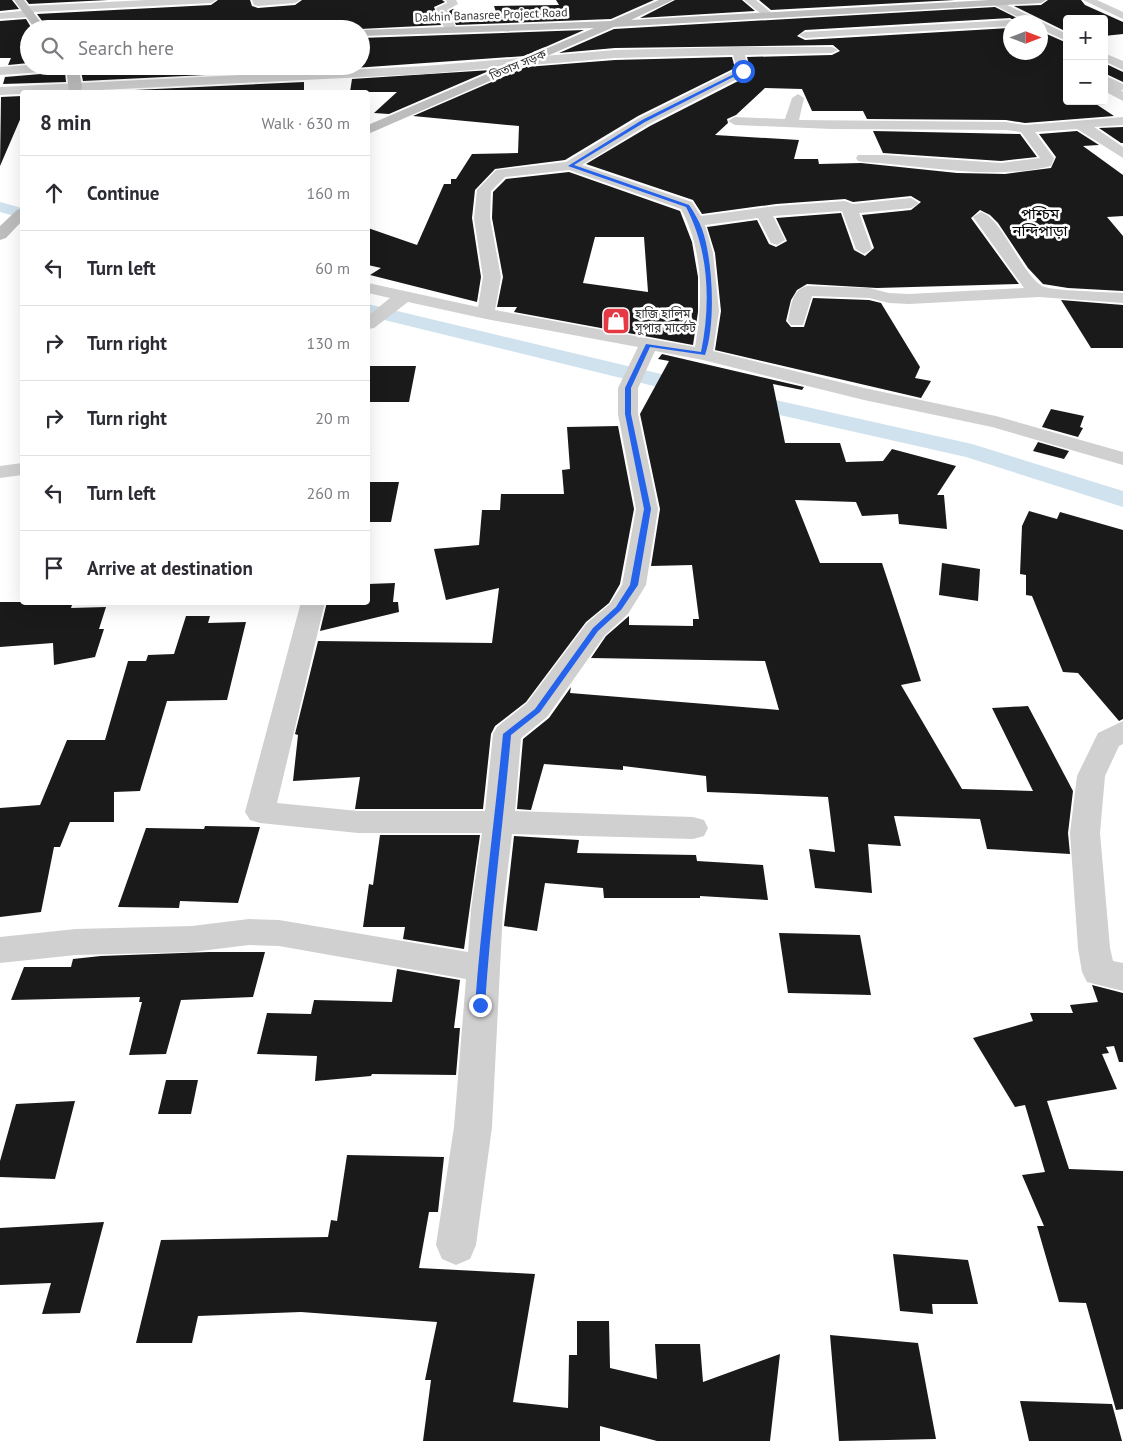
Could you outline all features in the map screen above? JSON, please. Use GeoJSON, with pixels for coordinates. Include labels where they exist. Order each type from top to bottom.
{"type":"FeatureCollection","features":[{"type":"Feature","properties":{"kind":"street"},"geometry":{"type":"LineString","coordinates":[[0,16],[25,8],[211,0]]}},
{"type":"Feature","properties":{"kind":"street"},"geometry":{"type":"LineString","coordinates":[[257,0],[258,3],[295,0]]}},
{"type":"Feature","properties":{"kind":"street"},"geometry":{"type":"LineString","coordinates":[[451,0],[454,4],[441,8],[451,30]]}},
{"type":"Feature","properties":{"kind":"street","name":"তিতাস সড়ক"},"geometry":{"type":"LineString","coordinates":[[370,129],[668,0]]}},
{"type":"Feature","properties":{"kind":"street"},"geometry":{"type":"LineString","coordinates":[[749,0],[770,16]]}},
{"type":"Feature","properties":{"kind":"street","name":"Dakhin Banasree Project Road"},"geometry":{"type":"LineString","coordinates":[[370,33],[611,24],[770,16],[971,2],[998,3],[1041,0]]}},
{"type":"Feature","properties":{"kind":"street"},"geometry":{"type":"LineString","coordinates":[[1088,0],[1123,16]]}},
{"type":"Feature","properties":{"kind":"street"},"geometry":{"type":"LineString","coordinates":[[998,3],[1021,15]]}},
{"type":"Feature","properties":{"kind":"street"},"geometry":{"type":"LineString","coordinates":[[25,8],[34,20]]}},
{"type":"Feature","properties":{"kind":"street"},"geometry":{"type":"LineString","coordinates":[[788,36],[1003,23]]}},
{"type":"Feature","properties":{"kind":"street"},"geometry":{"type":"LineString","coordinates":[[1048,28],[1063,36]]}},
{"type":"Feature","properties":{"kind":"street"},"geometry":{"type":"LineString","coordinates":[[370,73],[739,44]]}},
{"type":"Feature","properties":{"kind":"street"},"geometry":{"type":"LineString","coordinates":[[570,166],[644,121],[743,71],[739,44]]}},
{"type":"Feature","properties":{"kind":"street"},"geometry":{"type":"LineString","coordinates":[[558,48],[739,44],[832,50]]}},
{"type":"Feature","properties":{"kind":"street"},"geometry":{"type":"LineString","coordinates":[[1108,58],[1123,66]]}},
{"type":"Feature","properties":{"kind":"street"},"geometry":{"type":"LineString","coordinates":[[0,71],[20,70]]}},
{"type":"Feature","properties":{"kind":"street"},"geometry":{"type":"LineString","coordinates":[[73,75],[75,89]]}},
{"type":"Feature","properties":{"kind":"street"},"geometry":{"type":"LineString","coordinates":[[38,90],[334,75]]}},
{"type":"Feature","properties":{"kind":"street"},"geometry":{"type":"LineString","coordinates":[[1108,81],[1122,90]]}},
{"type":"Feature","properties":{"kind":"street"},"geometry":{"type":"LineString","coordinates":[[0,91],[20,90]]}},
{"type":"Feature","properties":{"kind":"street"},"geometry":{"type":"LineString","coordinates":[[791,123],[798,98]]}},
{"type":"Feature","properties":{"kind":"street"},"geometry":{"type":"LineString","coordinates":[[735,121],[1006,126],[1025,129],[1123,121]]}},
{"type":"Feature","properties":{"kind":"street"},"geometry":{"type":"LineString","coordinates":[[1080,125],[1106,140],[1123,154]]}},
{"type":"Feature","properties":{"kind":"street"},"geometry":{"type":"LineString","coordinates":[[863,158],[906,159],[973,167],[1012,168],[1046,163],[1047,158],[1025,129]]}},
{"type":"Feature","properties":{"kind":"street"},"geometry":{"type":"LineString","coordinates":[[486,314],[492,276],[482,218],[484,190],[501,173],[570,166],[686,203],[696,221],[705,253],[710,311],[703,354]]}},
{"type":"Feature","properties":{"kind":"street"},"geometry":{"type":"LineString","coordinates":[[696,221],[761,213],[845,206],[850,209],[911,203]]}},
{"type":"Feature","properties":{"kind":"street"},"geometry":{"type":"LineString","coordinates":[[850,209],[864,249]]}},
{"type":"Feature","properties":{"kind":"street"},"geometry":{"type":"LineString","coordinates":[[761,213],[772,226],[777,240]]}},
{"type":"Feature","properties":{"kind":"street"},"geometry":{"type":"LineString","coordinates":[[980,217],[995,234],[1024,279],[1039,292]]}},
{"type":"Feature","properties":{"kind":"street"},"geometry":{"type":"LineString","coordinates":[[370,289],[486,314],[703,354],[864,394],[996,422],[1123,459]]}},
{"type":"Feature","properties":{"kind":"street"},"geometry":{"type":"LineString","coordinates":[[797,321],[802,297],[807,291],[869,293],[889,298],[909,299],[1039,292],[1123,298]]}},
{"type":"Feature","properties":{"kind":"street"},"geometry":{"type":"LineString","coordinates":[[370,322],[403,297]]}},
{"type":"Feature","properties":{"kind":"street"},"geometry":{"type":"LineString","coordinates":[[456,1245],[473,1127],[487,908],[499,822],[507,734],[538,710],[596,629],[618,609],[634,585],[647,509],[628,414],[628,388],[648,345]]}},
{"type":"Feature","properties":{"kind":"street"},"geometry":{"type":"LineString","coordinates":[[0,472],[20,469]]}},
{"type":"Feature","properties":{"kind":"street"},"geometry":{"type":"LineString","coordinates":[[312,605],[260,812],[358,822],[499,822],[693,828]]}},
{"type":"Feature","properties":{"kind":"street"},"geometry":{"type":"LineString","coordinates":[[1123,731],[1108,740],[1091,776],[1085,833],[1094,948],[1099,972],[1123,977]]}},
{"type":"Feature","properties":{"kind":"street"},"geometry":{"type":"LineString","coordinates":[[0,950],[76,942],[192,939],[249,932],[279,933],[482,968]]}},
{"type":"Feature","properties":{"kind":"building"},"geometry":{"type":"Polygon","coordinates":[[[0,0],[12,0],[19,9],[0,11],[0,0]]]}},
{"type":"Feature","properties":{"kind":"building"},"geometry":{"type":"Polygon","coordinates":[[[26,0],[108,0],[29,4],[26,0]]]}},
{"type":"Feature","properties":{"kind":"building"},"geometry":{"type":"Polygon","coordinates":[[[218,0],[250,0],[252,6],[258,8],[295,5],[302,0],[442,0],[445,2],[434,7],[441,25],[370,29],[370,20],[41,20],[37,14],[211,5],[218,0]]]}},
{"type":"Feature","properties":{"kind":"building"},"geometry":{"type":"Polygon","coordinates":[[[556,0],[654,0],[611,19],[456,25],[449,11],[453,9],[459,13],[496,12],[494,6],[559,5],[556,0]]]}},
{"type":"Feature","properties":{"kind":"building"},"geometry":{"type":"Polygon","coordinates":[[[675,0],[742,0],[755,11],[640,18],[675,0]]]}},
{"type":"Feature","properties":{"kind":"building"},"geometry":{"type":"Polygon","coordinates":[[[759,0],[955,0],[771,10],[759,0]]]}},
{"type":"Feature","properties":{"kind":"building"},"geometry":{"type":"Polygon","coordinates":[[[1048,0],[1081,0],[1085,5],[1107,15],[1063,15],[1063,30],[1048,23],[1048,15],[1032,15],[1014,6],[1041,5],[1048,0]]]}},
{"type":"Feature","properties":{"kind":"building"},"geometry":{"type":"Polygon","coordinates":[[[995,7],[1011,15],[1003,15],[1003,18],[805,30],[797,36],[805,40],[1003,28],[1003,60],[1048,60],[1048,35],[1063,41],[1063,105],[1098,105],[1114,116],[1025,123],[1006,120],[867,119],[863,111],[812,111],[802,89],[765,88],[736,115],[727,119],[728,123],[715,135],[799,140],[794,159],[818,159],[819,164],[861,163],[957,173],[1005,174],[1051,168],[1056,157],[1039,134],[1077,131],[1099,145],[1083,146],[1123,175],[1123,216],[1107,217],[1123,236],[1123,291],[1068,288],[1043,284],[1028,268],[998,223],[990,215],[980,210],[971,218],[1019,284],[877,288],[807,284],[797,290],[791,300],[786,321],[791,327],[804,327],[813,298],[869,300],[881,303],[920,367],[915,378],[931,381],[921,398],[715,350],[721,311],[715,253],[707,227],[757,220],[769,244],[776,247],[787,241],[776,218],[841,213],[854,250],[865,256],[874,248],[862,215],[911,210],[921,202],[911,196],[853,202],[845,199],[776,204],[702,214],[693,200],[586,164],[650,126],[748,76],[751,71],[747,57],[832,55],[840,51],[833,45],[615,48],[559,53],[614,29],[995,7]]]}},
{"type":"Feature","properties":{"kind":"building"},"geometry":{"type":"Polygon","coordinates":[[[1108,15],[1123,22],[1123,34],[1108,36],[1108,15]]]}},
{"type":"Feature","properties":{"kind":"building"},"geometry":{"type":"Polygon","coordinates":[[[26,19],[27,20],[20,20],[20,64],[8,65],[11,58],[0,58],[0,21],[26,19]]]}},
{"type":"Feature","properties":{"kind":"building"},"geometry":{"type":"Polygon","coordinates":[[[584,30],[525,56],[370,67],[370,38],[584,30]]]}},
{"type":"Feature","properties":{"kind":"building"},"geometry":{"type":"Polygon","coordinates":[[[732,57],[735,68],[638,116],[565,160],[495,169],[475,190],[472,218],[481,277],[477,302],[370,275],[381,268],[370,265],[370,229],[417,245],[444,184],[451,184],[451,179],[456,179],[472,154],[518,153],[519,126],[413,116],[526,67],[615,60],[732,57]]]}},
{"type":"Feature","properties":{"kind":"building"},"geometry":{"type":"Polygon","coordinates":[[[1108,65],[1123,72],[1123,82],[1108,75],[1108,65]]]}},
{"type":"Feature","properties":{"kind":"building"},"geometry":{"type":"Polygon","coordinates":[[[491,70],[389,114],[374,113],[397,92],[350,90],[352,79],[491,70]]]}},
{"type":"Feature","properties":{"kind":"building"},"geometry":{"type":"Polygon","coordinates":[[[65,75],[66,82],[3,84],[5,77],[65,75]]]}},
{"type":"Feature","properties":{"kind":"building"},"geometry":{"type":"Polygon","coordinates":[[[82,75],[204,75],[83,81],[82,75]]]}},
{"type":"Feature","properties":{"kind":"building"},"geometry":{"type":"Polygon","coordinates":[[[304,82],[304,90],[135,90],[304,82]]]}},
{"type":"Feature","properties":{"kind":"building"},"geometry":{"type":"Polygon","coordinates":[[[20,96],[20,120],[0,166],[1,97],[20,96]]]}},
{"type":"Feature","properties":{"kind":"building"},"geometry":{"type":"Polygon","coordinates":[[[1123,127],[1123,143],[1099,128],[1123,127]]]}},
{"type":"Feature","properties":{"kind":"building"},"geometry":{"type":"Polygon","coordinates":[[[873,131],[1020,134],[1037,157],[1001,161],[883,153],[873,131]]]}},
{"type":"Feature","properties":{"kind":"building"},"geometry":{"type":"Polygon","coordinates":[[[569,172],[680,211],[692,242],[698,277],[698,312],[693,345],[514,312],[517,307],[497,307],[503,277],[492,218],[493,192],[506,179],[569,172]],[[595,237],[583,283],[648,292],[644,237],[595,237]]]}},
{"type":"Feature","properties":{"kind":"building"},"geometry":{"type":"Polygon","coordinates":[[[1061,300],[1123,305],[1123,348],[1091,348],[1061,300]]]}},
{"type":"Feature","properties":{"kind":"building"},"geometry":{"type":"Polygon","coordinates":[[[662,354],[804,387],[802,390],[773,384],[785,443],[840,443],[846,462],[883,461],[892,449],[956,466],[937,495],[944,495],[947,529],[899,524],[898,514],[862,516],[856,502],[795,500],[820,563],[882,563],[921,681],[901,685],[962,789],[1033,791],[992,708],[1028,706],[1073,791],[1068,833],[1070,854],[987,849],[980,819],[894,816],[901,846],[868,844],[872,893],[815,888],[809,849],[835,852],[828,797],[707,792],[706,776],[623,766],[623,770],[544,764],[531,810],[517,809],[523,739],[549,718],[571,687],[570,693],[779,710],[765,661],[591,658],[606,636],[629,616],[629,625],[693,626],[693,619],[699,619],[692,565],[651,566],[660,509],[640,414],[669,361],[658,359],[662,354]]]}},
{"type":"Feature","properties":{"kind":"building"},"geometry":{"type":"Polygon","coordinates":[[[370,366],[416,366],[409,402],[370,402],[370,366]]]}},
{"type":"Feature","properties":{"kind":"building"},"geometry":{"type":"Polygon","coordinates":[[[1051,409],[1084,416],[1080,427],[1083,428],[1078,437],[1042,427],[1051,409]]]}},
{"type":"Feature","properties":{"kind":"building"},"geometry":{"type":"Polygon","coordinates":[[[618,426],[634,509],[620,584],[609,603],[586,622],[526,702],[495,726],[491,734],[483,809],[355,809],[360,777],[293,781],[298,735],[295,734],[318,641],[492,643],[499,588],[446,600],[434,549],[479,545],[482,510],[500,510],[501,494],[564,494],[562,470],[570,469],[567,427],[618,426]]]}},
{"type":"Feature","properties":{"kind":"building"},"geometry":{"type":"Polygon","coordinates":[[[1038,442],[1069,451],[1064,459],[1033,451],[1038,442]]]}},
{"type":"Feature","properties":{"kind":"building"},"geometry":{"type":"Polygon","coordinates":[[[370,482],[399,482],[391,522],[370,522],[370,482]]]}},
{"type":"Feature","properties":{"kind":"building"},"geometry":{"type":"Polygon","coordinates":[[[1029,511],[1057,519],[1060,512],[1123,530],[1123,719],[1119,721],[1078,673],[1063,672],[1032,596],[1026,595],[1026,575],[1020,574],[1022,526],[1029,511]]]}},
{"type":"Feature","properties":{"kind":"building"},"geometry":{"type":"Polygon","coordinates":[[[942,563],[980,569],[978,601],[939,595],[942,563]]]}},
{"type":"Feature","properties":{"kind":"building"},"geometry":{"type":"Polygon","coordinates":[[[395,583],[393,602],[398,602],[399,612],[320,631],[326,605],[370,605],[370,584],[395,583]]]}},
{"type":"Feature","properties":{"kind":"building"},"geometry":{"type":"Polygon","coordinates":[[[0,602],[20,602],[20,605],[72,605],[71,608],[106,607],[99,629],[104,629],[95,657],[54,665],[53,643],[0,647],[0,602]]]}},
{"type":"Feature","properties":{"kind":"building"},"geometry":{"type":"Polygon","coordinates":[[[186,616],[210,616],[208,623],[246,622],[227,700],[167,701],[140,791],[114,792],[114,822],[70,822],[60,847],[54,847],[41,912],[0,917],[0,808],[40,805],[67,740],[105,740],[128,661],[146,661],[148,655],[174,654],[186,616]]]}},
{"type":"Feature","properties":{"kind":"building"},"geometry":{"type":"Polygon","coordinates":[[[205,826],[260,827],[238,903],[180,901],[179,908],[118,907],[146,828],[204,829],[205,826]]]}},
{"type":"Feature","properties":{"kind":"building"},"geometry":{"type":"Polygon","coordinates":[[[380,835],[480,835],[464,949],[403,939],[405,927],[363,927],[369,884],[373,885],[380,835]]]}},
{"type":"Feature","properties":{"kind":"building"},"geometry":{"type":"Polygon","coordinates":[[[514,836],[579,840],[577,853],[696,855],[697,861],[763,865],[768,900],[700,896],[700,898],[604,898],[603,888],[545,883],[537,931],[504,926],[514,836]]]}},
{"type":"Feature","properties":{"kind":"building"},"geometry":{"type":"Polygon","coordinates":[[[779,933],[860,935],[871,995],[788,993],[779,933]]]}},
{"type":"Feature","properties":{"kind":"building"},"geometry":{"type":"Polygon","coordinates":[[[265,952],[253,997],[181,1000],[166,1054],[129,1055],[142,1002],[139,1002],[140,997],[11,1000],[24,967],[71,967],[73,959],[101,956],[265,952]]]}},
{"type":"Feature","properties":{"kind":"building"},"geometry":{"type":"Polygon","coordinates":[[[397,969],[460,980],[454,1028],[460,1028],[456,1075],[372,1074],[371,1076],[315,1081],[317,1056],[257,1054],[267,1013],[311,1014],[314,1000],[392,1002],[397,969]]]}},
{"type":"Feature","properties":{"kind":"building"},"geometry":{"type":"Polygon","coordinates":[[[1092,985],[1123,993],[1123,1062],[1119,1062],[1114,1046],[1106,1047],[1109,1053],[1102,1054],[1117,1089],[1047,1101],[1069,1169],[1123,1171],[1123,1409],[1116,1410],[1086,1303],[1059,1302],[1037,1226],[1044,1226],[1022,1175],[1045,1172],[1025,1105],[1015,1107],[973,1038],[1033,1021],[1030,1013],[1073,1013],[1070,1005],[1098,1002],[1092,985]]]}},
{"type":"Feature","properties":{"kind":"building"},"geometry":{"type":"Polygon","coordinates":[[[166,1080],[198,1080],[191,1114],[158,1114],[166,1080]]]}},
{"type":"Feature","properties":{"kind":"building"},"geometry":{"type":"Polygon","coordinates":[[[75,1101],[55,1179],[0,1177],[0,1161],[16,1104],[75,1101]]]}},
{"type":"Feature","properties":{"kind":"building"},"geometry":{"type":"Polygon","coordinates":[[[347,1155],[444,1157],[438,1212],[429,1212],[419,1268],[535,1274],[513,1402],[568,1408],[569,1355],[577,1355],[577,1321],[609,1321],[610,1368],[657,1379],[655,1344],[700,1344],[703,1382],[780,1354],[770,1441],[657,1441],[600,1426],[600,1441],[423,1441],[431,1380],[425,1380],[437,1322],[301,1312],[198,1316],[192,1343],[136,1343],[161,1240],[328,1237],[331,1220],[337,1221],[347,1155]]]}},
{"type":"Feature","properties":{"kind":"building"},"geometry":{"type":"Polygon","coordinates":[[[104,1222],[80,1313],[42,1314],[51,1283],[0,1285],[0,1228],[104,1222]]]}},
{"type":"Feature","properties":{"kind":"building"},"geometry":{"type":"Polygon","coordinates":[[[893,1254],[968,1260],[978,1304],[932,1304],[933,1314],[900,1311],[893,1254]]]}},
{"type":"Feature","properties":{"kind":"building"},"geometry":{"type":"Polygon","coordinates":[[[830,1335],[918,1343],[936,1439],[839,1441],[830,1335]]]}},
{"type":"Feature","properties":{"kind":"building"},"geometry":{"type":"Polygon","coordinates":[[[1020,1401],[1112,1404],[1122,1441],[1029,1441],[1020,1401]]]}},
{"type":"Feature","properties":{"kind":"waterway"},"geometry":{"type":"LineString","coordinates":[[0,207],[20,212]]}},
{"type":"Feature","properties":{"kind":"waterway"},"geometry":{"type":"LineString","coordinates":[[370,310],[682,386],[972,451],[1123,499]]}},
{"type":"Feature","properties":{"kind":"place","name":"হাজি হালিম সুপার মার্কেট"},"geometry":{"type":"Point","coordinates":[616,321]}},
{"type":"Feature","properties":{"kind":"district","name":"পশ্চিম নন্দিপাড়া"},"geometry":{"type":"Point","coordinates":[1040,222]}},
{"type":"Feature","properties":{"kind":"route"},"geometry":{"type":"LineString","coordinates":[[480,1005],[487,908],[499,822],[507,734],[538,710],[596,629],[618,609],[634,585],[647,509],[628,414],[628,388],[648,345],[703,354],[709,327],[710,311],[705,253],[700,229],[688,206],[570,166],[644,121],[743,71]]}}]}
